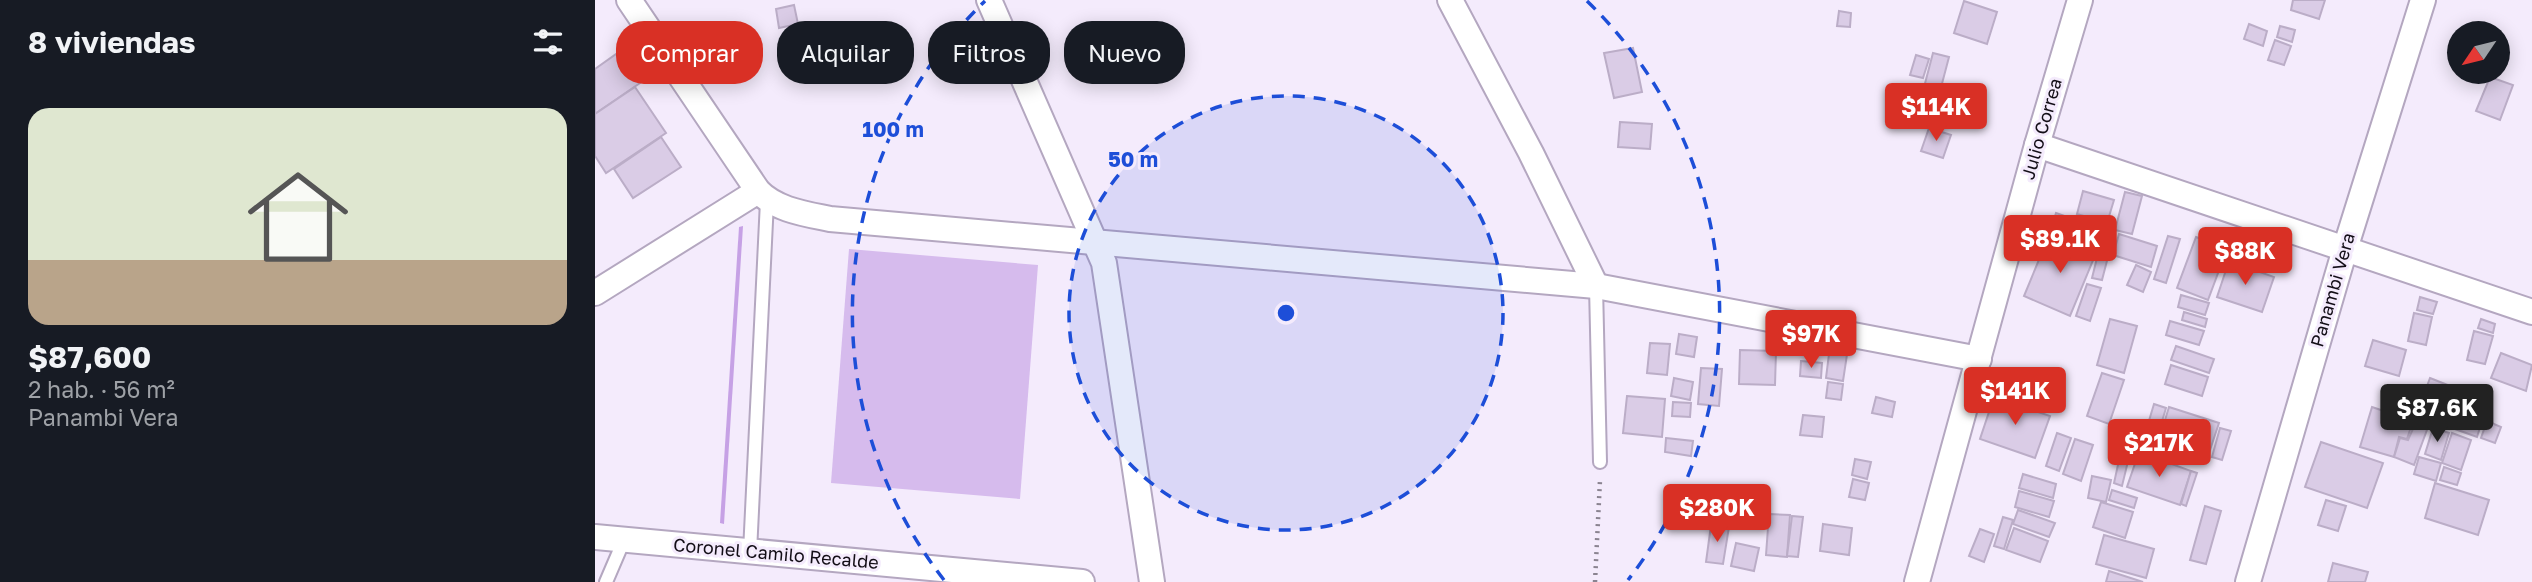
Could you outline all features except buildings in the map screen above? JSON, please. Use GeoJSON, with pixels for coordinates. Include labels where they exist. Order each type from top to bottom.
{"type":"FeatureCollection","features":[{"type":"Feature","properties":{"kind":"street"},"geometry":{"type":"LineString","coordinates":[[629,0],[762,196],[830,219],[1596,286],[1979,359]]}},
{"type":"Feature","properties":{"kind":"street"},"geometry":{"type":"LineString","coordinates":[[989,0],[1097,244],[1108,286],[1152,582]]}},
{"type":"Feature","properties":{"kind":"street"},"geometry":{"type":"LineString","coordinates":[[1450,0],[1531,153],[1596,286]]}},
{"type":"Feature","properties":{"kind":"street","name":"Julio Correa"},"geometry":{"type":"LineString","coordinates":[[1917,582],[2037,145],[2080,0]]}},
{"type":"Feature","properties":{"kind":"street","name":"Panambi Vera"},"geometry":{"type":"LineString","coordinates":[[2248,582],[2345,249],[2423,0]]}},
{"type":"Feature","properties":{"kind":"street"},"geometry":{"type":"LineString","coordinates":[[2037,145],[2532,312]]}},
{"type":"Feature","properties":{"kind":"street"},"geometry":{"type":"LineString","coordinates":[[595,293],[762,196]]}},
{"type":"Feature","properties":{"kind":"street","name":"Coronel Camilo Recalde"},"geometry":{"type":"LineString","coordinates":[[595,537],[1082,582]]}},
{"type":"Feature","properties":{"kind":"lane"},"geometry":{"type":"LineString","coordinates":[[750,552],[762,196]]}},
{"type":"Feature","properties":{"kind":"lane"},"geometry":{"type":"LineString","coordinates":[[1596,286],[1601,462]]}},
{"type":"Feature","properties":{"kind":"lane"},"geometry":{"type":"LineString","coordinates":[[606,582],[624,540]]}},
{"type":"Feature","properties":{"kind":"path"},"geometry":{"type":"LineString","coordinates":[[1595,582],[1601,462]]}},
{"type":"Feature","properties":{"kind":"shaded area"},"geometry":{"type":"Polygon","coordinates":[[[743,226],[724,524],[720,523],[739,227],[743,226]]]}},
{"type":"Feature","properties":{"kind":"shaded area"},"geometry":{"type":"Polygon","coordinates":[[[849,249],[1038,265],[1020,499],[831,483],[849,249]]]}}]}
